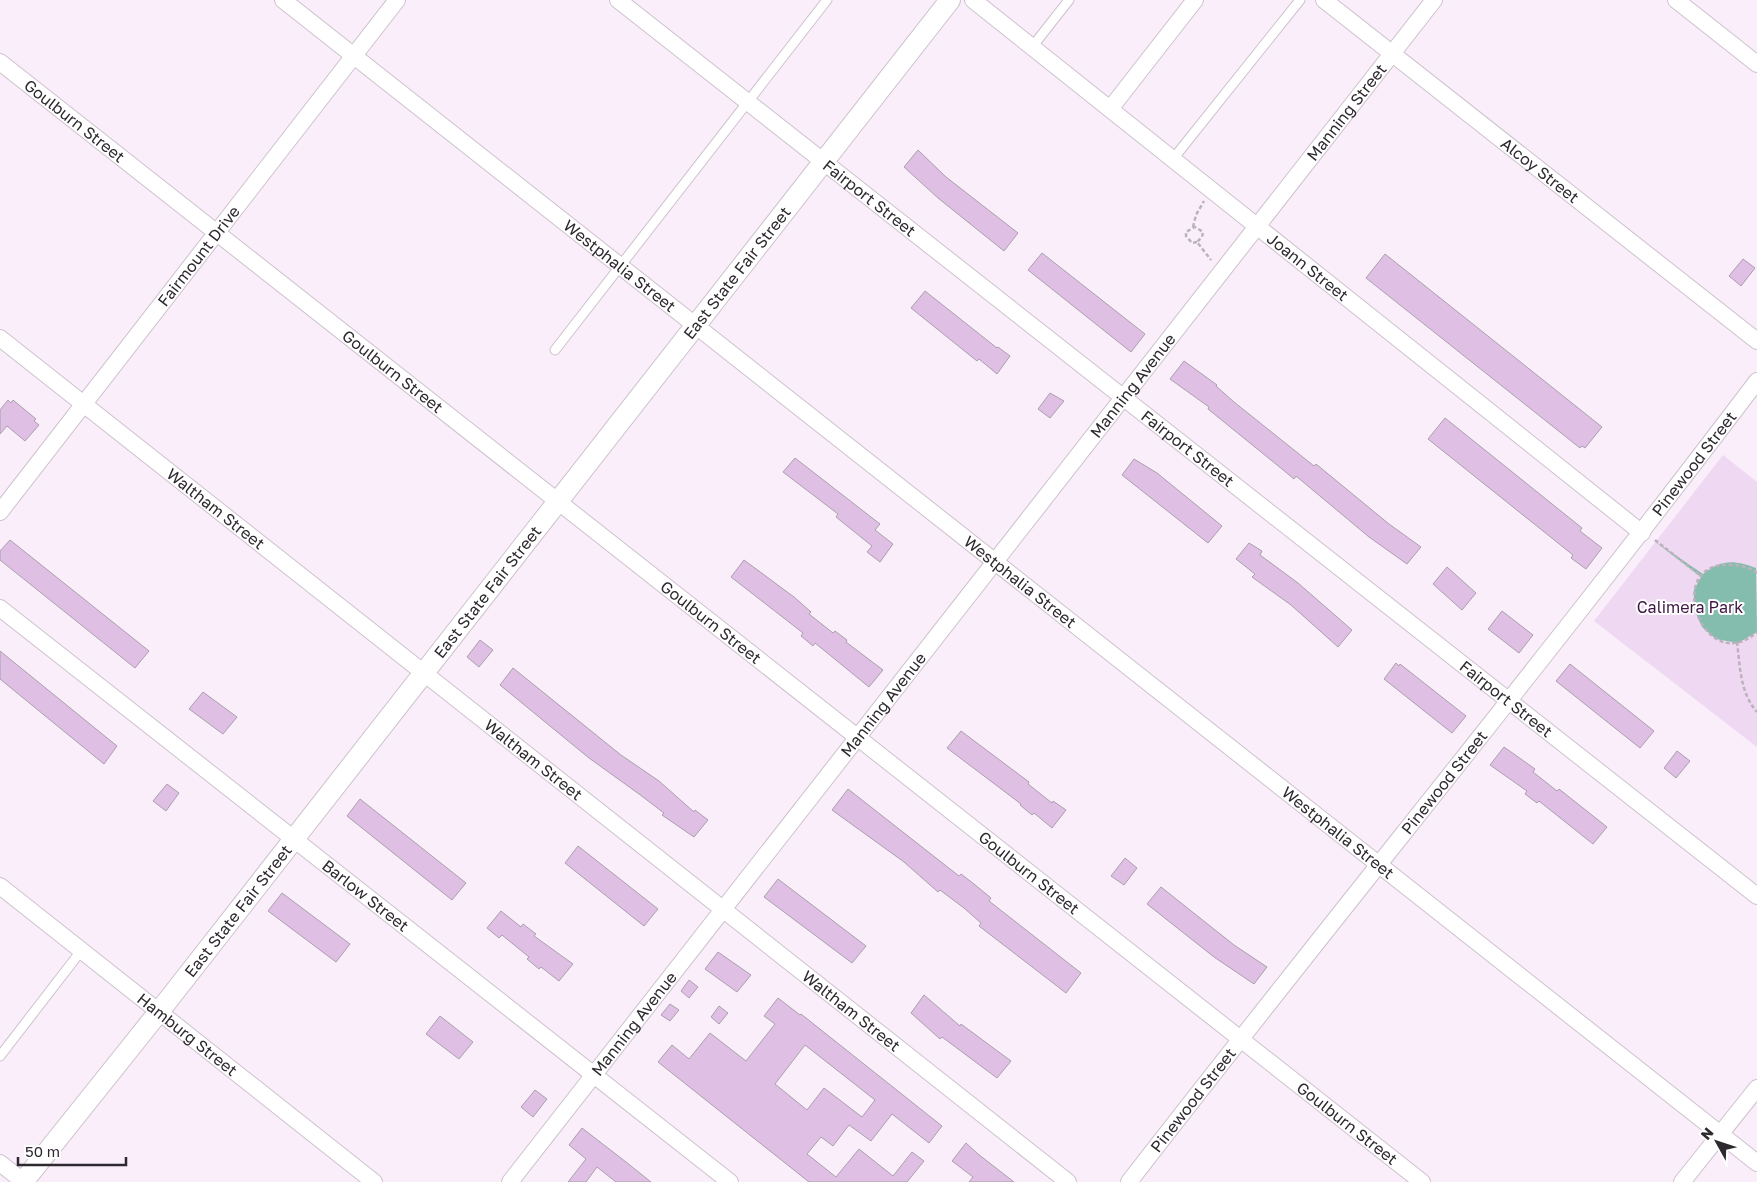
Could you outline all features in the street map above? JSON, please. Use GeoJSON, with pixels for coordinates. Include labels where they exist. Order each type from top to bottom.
{"type":"FeatureCollection","features":[{"type":"Feature","properties":{"kind":"street","name":"Westphalia Street"},"geometry":{"type":"LineString","coordinates":[[283,0],[1757,1163]]}},
{"type":"Feature","properties":{"kind":"street","name":"Fairmount Drive"},"geometry":{"type":"LineString","coordinates":[[0,512],[85,405],[397,0]]}},
{"type":"Feature","properties":{"kind":"street","name":"Fairport Street"},"geometry":{"type":"LineString","coordinates":[[618,0],[1757,896]]}},
{"type":"Feature","properties":{"kind":"street","name":"East State Fair Street"},"geometry":{"type":"LineString","coordinates":[[24,1182],[294,840],[423,672],[950,0]]}},
{"type":"Feature","properties":{"kind":"street","name":"Joann Street"},"geometry":{"type":"LineString","coordinates":[[973,0],[1648,536]]}},
{"type":"Feature","properties":{"kind":"street"},"geometry":{"type":"LineString","coordinates":[[1110,109],[1195,0]]}},
{"type":"Feature","properties":{"kind":"street","name":"Alcoy Street"},"geometry":{"type":"LineString","coordinates":[[1324,0],[1757,341]]}},
{"type":"Feature","properties":{"kind":"street","name":"Manning Street"},"geometry":{"type":"LineString","coordinates":[[1258,226],[1434,0]]}},
{"type":"Feature","properties":{"kind":"street"},"geometry":{"type":"LineString","coordinates":[[1676,0],[1757,64]]}},
{"type":"Feature","properties":{"kind":"street","name":"Goulburn Street"},"geometry":{"type":"LineString","coordinates":[[0,62],[1422,1182]]}},
{"type":"Feature","properties":{"kind":"street","name":"Manning Avenue"},"geometry":{"type":"LineString","coordinates":[[510,1182],[857,736],[1258,226]]}},
{"type":"Feature","properties":{"kind":"street","name":"Waltham Street"},"geometry":{"type":"LineString","coordinates":[[0,338],[1068,1182]]}},
{"type":"Feature","properties":{"kind":"street","name":"Pinewood Street"},"geometry":{"type":"LineString","coordinates":[[1129,1182],[1509,700],[1648,536],[1757,381]]}},
{"type":"Feature","properties":{"kind":"street","name":"Barlow Street"},"geometry":{"type":"LineString","coordinates":[[0,608],[730,1182]]}},
{"type":"Feature","properties":{"kind":"street","name":"Hamburg Street"},"geometry":{"type":"LineString","coordinates":[[0,886],[158,1013],[374,1182]]}},
{"type":"Feature","properties":{"kind":"street"},"geometry":{"type":"LineString","coordinates":[[1682,1182],[1757,1088]]}},
{"type":"Feature","properties":{"kind":"street"},"geometry":{"type":"LineString","coordinates":[[0,1163],[24,1182]]}},
{"type":"Feature","properties":{"kind":"lane"},"geometry":{"type":"LineString","coordinates":[[556,350],[827,0]]}},
{"type":"Feature","properties":{"kind":"lane"},"geometry":{"type":"LineString","coordinates":[[1032,47],[1070,0]]}},
{"type":"Feature","properties":{"kind":"lane"},"geometry":{"type":"LineString","coordinates":[[1173,159],[1300,0]]}},
{"type":"Feature","properties":{"kind":"lane"},"geometry":{"type":"LineString","coordinates":[[0,1056],[82,951]]}},
{"type":"Feature","properties":{"kind":"path"},"geometry":{"type":"LineString","coordinates":[[1204,200],[1198,210],[1193,227],[1186,232],[1186,236],[1188,241],[1197,242],[1211,260]]}},
{"type":"Feature","properties":{"kind":"path"},"geometry":{"type":"LineString","coordinates":[[1193,227],[1200,228],[1203,232],[1202,237],[1197,242]]}},
{"type":"Feature","properties":{"kind":"path"},"geometry":{"type":"LineString","coordinates":[[1648,536],[1702,577]]}},
{"type":"Feature","properties":{"kind":"path"},"geometry":{"type":"LineString","coordinates":[[1757,573],[1734,564],[1716,566],[1702,577],[1694,590],[1696,614],[1702,627],[1716,638],[1737,642],[1757,632]]}},
{"type":"Feature","properties":{"kind":"path"},"geometry":{"type":"LineString","coordinates":[[1737,642],[1744,689],[1750,704],[1757,712]]}},
{"type":"Feature","properties":{"kind":"green space","name":"Calimera Park"},"geometry":{"type":"Polygon","coordinates":[[[1723,455],[1757,482],[1757,747],[1594,621],[1723,455]]]}},
{"type":"Feature","properties":{"kind":"shaded area"},"geometry":{"type":"Polygon","coordinates":[[[1653,540],[1703,574],[1722,563],[1728,562],[1741,563],[1756,568],[1757,632],[1738,643],[1716,639],[1702,627],[1694,609],[1694,590],[1701,577],[1653,540]]]}},
{"type":"Feature","properties":{"kind":"building"},"geometry":{"type":"Polygon","coordinates":[[[918,150],[946,177],[1018,233],[1004,251],[938,198],[904,167],[918,150]]]}},
{"type":"Feature","properties":{"kind":"building"},"geometry":{"type":"Polygon","coordinates":[[[1042,253],[1145,334],[1131,352],[1028,270],[1042,253]]]}},
{"type":"Feature","properties":{"kind":"building"},"geometry":{"type":"Polygon","coordinates":[[[1385,254],[1602,427],[1585,448],[1582,446],[1580,448],[1366,278],[1385,254]]]}},
{"type":"Feature","properties":{"kind":"building"},"geometry":{"type":"Polygon","coordinates":[[[1743,259],[1755,268],[1741,286],[1729,276],[1743,259]]]}},
{"type":"Feature","properties":{"kind":"building"},"geometry":{"type":"Polygon","coordinates":[[[925,291],[997,348],[1010,356],[997,374],[979,359],[977,361],[911,308],[925,291]]]}},
{"type":"Feature","properties":{"kind":"building"},"geometry":{"type":"Polygon","coordinates":[[[1184,361],[1217,385],[1234,402],[1314,466],[1316,464],[1389,524],[1421,547],[1407,564],[1369,537],[1296,476],[1294,479],[1208,409],[1209,407],[1170,379],[1184,361]]]}},
{"type":"Feature","properties":{"kind":"building"},"geometry":{"type":"Polygon","coordinates":[[[1050,393],[1064,401],[1050,418],[1038,409],[1050,393]]]}},
{"type":"Feature","properties":{"kind":"building"},"geometry":{"type":"Polygon","coordinates":[[[8,400],[11,403],[13,400],[36,419],[34,421],[39,425],[25,441],[7,426],[0,434],[0,410],[8,400]]]}},
{"type":"Feature","properties":{"kind":"building"},"geometry":{"type":"Polygon","coordinates":[[[1445,418],[1582,528],[1580,531],[1602,548],[1586,569],[1571,558],[1573,555],[1428,439],[1445,418]]]}},
{"type":"Feature","properties":{"kind":"building"},"geometry":{"type":"Polygon","coordinates":[[[795,458],[880,524],[875,530],[893,544],[880,562],[867,552],[872,546],[836,517],[838,514],[783,472],[795,458]]]}},
{"type":"Feature","properties":{"kind":"building"},"geometry":{"type":"Polygon","coordinates":[[[1134,459],[1157,473],[1222,526],[1208,543],[1122,475],[1134,459]]]}},
{"type":"Feature","properties":{"kind":"building"},"geometry":{"type":"Polygon","coordinates":[[[10,540],[149,651],[135,668],[0,560],[0,551],[10,540]]]}},
{"type":"Feature","properties":{"kind":"building"},"geometry":{"type":"Polygon","coordinates":[[[1249,543],[1262,551],[1260,555],[1298,583],[1352,630],[1338,647],[1291,605],[1252,577],[1255,574],[1236,559],[1249,543]]]}},
{"type":"Feature","properties":{"kind":"building"},"geometry":{"type":"Polygon","coordinates":[[[744,560],[794,597],[811,612],[809,614],[833,633],[835,631],[847,640],[846,642],[883,670],[869,687],[815,643],[813,646],[801,636],[803,633],[731,577],[744,560]]]}},
{"type":"Feature","properties":{"kind":"building"},"geometry":{"type":"Polygon","coordinates":[[[1447,567],[1476,593],[1462,610],[1433,584],[1447,567]]]}},
{"type":"Feature","properties":{"kind":"building"},"geometry":{"type":"Polygon","coordinates":[[[1502,611],[1533,635],[1519,653],[1488,629],[1502,611]]]}},
{"type":"Feature","properties":{"kind":"building"},"geometry":{"type":"Polygon","coordinates":[[[480,640],[493,650],[479,667],[467,657],[480,640]]]}},
{"type":"Feature","properties":{"kind":"building"},"geometry":{"type":"Polygon","coordinates":[[[0,651],[117,746],[104,764],[0,679],[0,651]]]}},
{"type":"Feature","properties":{"kind":"building"},"geometry":{"type":"Polygon","coordinates":[[[1396,663],[1399,666],[1400,664],[1466,716],[1452,733],[1384,679],[1396,663]]]}},
{"type":"Feature","properties":{"kind":"building"},"geometry":{"type":"Polygon","coordinates":[[[1570,664],[1654,731],[1640,748],[1556,681],[1570,664]]]}},
{"type":"Feature","properties":{"kind":"building"},"geometry":{"type":"Polygon","coordinates":[[[513,668],[621,755],[659,781],[694,812],[695,810],[708,820],[694,837],[662,815],[664,813],[589,758],[500,685],[513,668]]]}},
{"type":"Feature","properties":{"kind":"building"},"geometry":{"type":"Polygon","coordinates":[[[203,692],[237,717],[223,734],[189,709],[203,692]]]}},
{"type":"Feature","properties":{"kind":"building"},"geometry":{"type":"Polygon","coordinates":[[[961,731],[1029,782],[1028,784],[1052,803],[1053,801],[1066,810],[1052,828],[1034,813],[1032,815],[1021,804],[947,748],[961,731]]]}},
{"type":"Feature","properties":{"kind":"building"},"geometry":{"type":"Polygon","coordinates":[[[1504,747],[1535,769],[1533,772],[1557,791],[1559,789],[1607,827],[1593,844],[1539,801],[1537,803],[1525,794],[1527,791],[1490,765],[1504,747]]]}},
{"type":"Feature","properties":{"kind":"building"},"geometry":{"type":"Polygon","coordinates":[[[1677,751],[1690,761],[1676,778],[1664,768],[1677,751]]]}},
{"type":"Feature","properties":{"kind":"building"},"geometry":{"type":"Polygon","coordinates":[[[167,784],[179,793],[166,811],[153,801],[167,784]]]}},
{"type":"Feature","properties":{"kind":"building"},"geometry":{"type":"Polygon","coordinates":[[[848,789],[959,876],[961,874],[974,884],[991,898],[989,901],[1081,973],[1066,993],[979,926],[981,923],[964,908],[940,890],[938,892],[904,862],[832,810],[848,789]]]}},
{"type":"Feature","properties":{"kind":"building"},"geometry":{"type":"Polygon","coordinates":[[[360,799],[466,883],[452,900],[347,816],[360,799]]]}},
{"type":"Feature","properties":{"kind":"building"},"geometry":{"type":"Polygon","coordinates":[[[578,846],[658,909],[644,926],[565,863],[578,846]]]}},
{"type":"Feature","properties":{"kind":"building"},"geometry":{"type":"Polygon","coordinates":[[[1125,858],[1137,868],[1124,885],[1111,876],[1125,858]]]}},
{"type":"Feature","properties":{"kind":"building"},"geometry":{"type":"Polygon","coordinates":[[[778,879],[866,946],[852,963],[764,897],[778,879]]]}},
{"type":"Feature","properties":{"kind":"building"},"geometry":{"type":"Polygon","coordinates":[[[1161,887],[1234,945],[1267,967],[1254,984],[1214,957],[1147,904],[1161,887]]]}},
{"type":"Feature","properties":{"kind":"building"},"geometry":{"type":"Polygon","coordinates":[[[282,893],[350,944],[336,962],[268,911],[282,893]]]}},
{"type":"Feature","properties":{"kind":"building"},"geometry":{"type":"Polygon","coordinates":[[[501,911],[521,927],[523,924],[536,934],[534,936],[573,964],[559,981],[541,967],[539,969],[527,959],[529,957],[502,935],[499,938],[487,928],[501,911]]]}},
{"type":"Feature","properties":{"kind":"building"},"geometry":{"type":"Polygon","coordinates":[[[718,952],[751,975],[737,992],[705,969],[718,952]]]}},
{"type":"Feature","properties":{"kind":"building"},"geometry":{"type":"Polygon","coordinates":[[[689,980],[698,987],[689,998],[681,991],[689,980]]]}},
{"type":"Feature","properties":{"kind":"building"},"geometry":{"type":"Polygon","coordinates":[[[924,995],[960,1026],[961,1024],[1011,1061],[997,1078],[942,1037],[940,1039],[911,1013],[924,995]]]}},
{"type":"Feature","properties":{"kind":"building"},"geometry":{"type":"Polygon","coordinates":[[[778,998],[801,1014],[942,1126],[929,1143],[892,1114],[871,1141],[849,1125],[833,1146],[821,1137],[807,1154],[836,1177],[859,1149],[893,1176],[912,1152],[924,1161],[907,1182],[809,1182],[658,1062],[672,1045],[689,1059],[710,1033],[746,1061],[775,1024],[764,1016],[778,998]],[[805,1045],[775,1084],[807,1110],[824,1088],[862,1117],[875,1100],[805,1045]]]}},
{"type":"Feature","properties":{"kind":"building"},"geometry":{"type":"Polygon","coordinates":[[[670,1004],[679,1010],[670,1021],[661,1015],[670,1004]]]}},
{"type":"Feature","properties":{"kind":"building"},"geometry":{"type":"Polygon","coordinates":[[[719,1006],[728,1013],[719,1024],[711,1017],[719,1006]]]}},
{"type":"Feature","properties":{"kind":"building"},"geometry":{"type":"Polygon","coordinates":[[[440,1016],[473,1042],[459,1059],[426,1034],[440,1016]]]}},
{"type":"Feature","properties":{"kind":"building"},"geometry":{"type":"Polygon","coordinates":[[[535,1090],[547,1099],[533,1117],[521,1107],[535,1090]]]}},
{"type":"Feature","properties":{"kind":"building"},"geometry":{"type":"Polygon","coordinates":[[[582,1128],[651,1182],[616,1182],[597,1167],[586,1182],[568,1182],[586,1159],[569,1145],[582,1128]]]}},
{"type":"Feature","properties":{"kind":"building"},"geometry":{"type":"Polygon","coordinates":[[[966,1143],[1014,1182],[969,1182],[973,1177],[952,1161],[966,1143]]]}}]}
